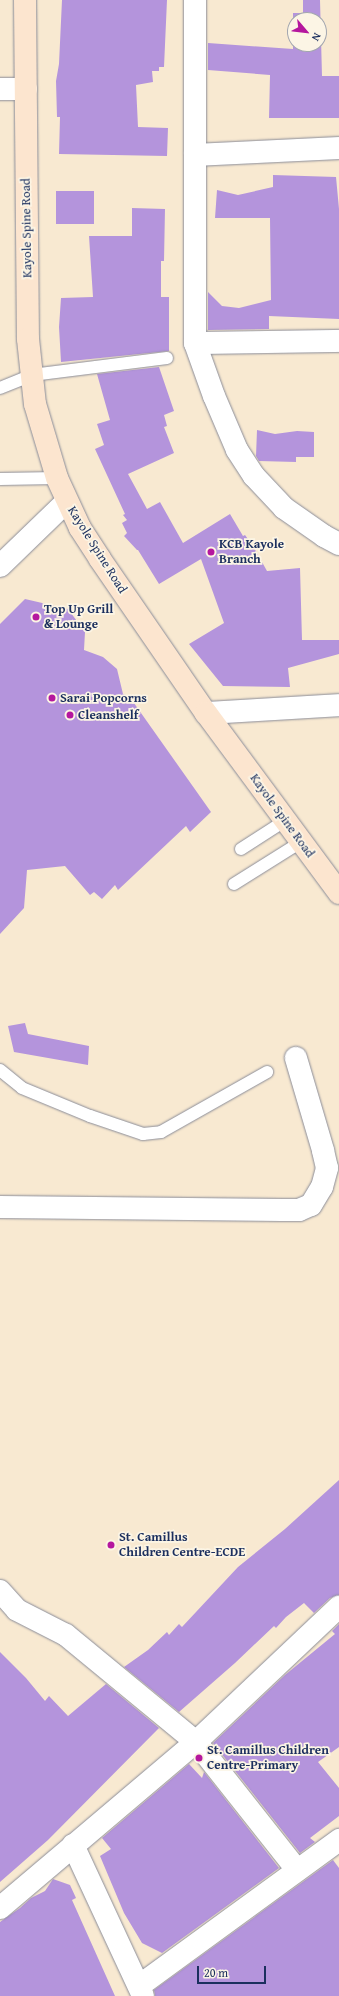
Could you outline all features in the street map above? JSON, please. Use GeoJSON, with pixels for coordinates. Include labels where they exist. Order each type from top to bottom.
{"type":"FeatureCollection","features":[{"type":"Feature","properties":{"kind":"main road","name":"Kayole Spine Road"},"geometry":{"type":"LineString","coordinates":[[25,0],[28,339],[35,404],[57,478],[80,528],[100,560],[206,713],[339,893]]}},
{"type":"Feature","properties":{"kind":"street"},"geometry":{"type":"LineString","coordinates":[[195,0],[195,343],[214,396],[237,450],[254,476],[284,508],[324,536],[339,544]]}},
{"type":"Feature","properties":{"kind":"street"},"geometry":{"type":"LineString","coordinates":[[0,89],[26,90]]}},
{"type":"Feature","properties":{"kind":"street"},"geometry":{"type":"LineString","coordinates":[[195,155],[339,148]]}},
{"type":"Feature","properties":{"kind":"street"},"geometry":{"type":"LineString","coordinates":[[195,343],[339,341]]}},
{"type":"Feature","properties":{"kind":"street"},"geometry":{"type":"LineString","coordinates":[[0,566],[67,501]]}},
{"type":"Feature","properties":{"kind":"street"},"geometry":{"type":"LineString","coordinates":[[206,713],[339,705]]}},
{"type":"Feature","properties":{"kind":"street"},"geometry":{"type":"LineString","coordinates":[[0,1207],[299,1210],[311,1204],[322,1187],[326,1168],[296,1058]]}},
{"type":"Feature","properties":{"kind":"street"},"geometry":{"type":"LineString","coordinates":[[0,1591],[17,1610],[66,1635],[196,1742],[297,1870]]}},
{"type":"Feature","properties":{"kind":"street"},"geometry":{"type":"LineString","coordinates":[[0,1908],[196,1742],[339,1607]]}},
{"type":"Feature","properties":{"kind":"street"},"geometry":{"type":"LineString","coordinates":[[73,1845],[141,1991],[297,1870],[339,1840]]}},
{"type":"Feature","properties":{"kind":"lane"},"geometry":{"type":"LineString","coordinates":[[0,388],[32,375],[167,358]]}},
{"type":"Feature","properties":{"kind":"lane"},"geometry":{"type":"LineString","coordinates":[[0,479],[57,478]]}},
{"type":"Feature","properties":{"kind":"lane"},"geometry":{"type":"LineString","coordinates":[[242,849],[286,820]]}},
{"type":"Feature","properties":{"kind":"lane"},"geometry":{"type":"LineString","coordinates":[[234,884],[301,842]]}},
{"type":"Feature","properties":{"kind":"lane"},"geometry":{"type":"LineString","coordinates":[[0,1070],[22,1088],[90,1116],[143,1134],[161,1132],[267,1072]]}},
{"type":"Feature","properties":{"kind":"building"},"geometry":{"type":"Polygon","coordinates":[[[62,0],[167,0],[164,67],[159,67],[159,71],[152,71],[153,82],[136,85],[138,127],[168,128],[167,156],[59,154],[60,117],[57,117],[56,81],[59,64],[62,0]]]}},
{"type":"Feature","properties":{"kind":"building"},"geometry":{"type":"Polygon","coordinates":[[[303,0],[320,0],[320,12],[303,12],[303,0]]]}},
{"type":"Feature","properties":{"kind":"building"},"geometry":{"type":"Polygon","coordinates":[[[208,43],[287,49],[287,52],[321,52],[322,76],[339,76],[339,118],[269,118],[270,75],[208,70],[208,43]]]}},
{"type":"Feature","properties":{"kind":"building"},"geometry":{"type":"Polygon","coordinates":[[[273,175],[336,177],[339,209],[339,319],[269,316],[269,329],[208,330],[208,292],[222,306],[239,308],[271,300],[270,218],[215,218],[217,190],[238,195],[273,187],[273,175]]]}},
{"type":"Feature","properties":{"kind":"building"},"geometry":{"type":"Polygon","coordinates":[[[56,191],[94,191],[94,224],[56,224],[56,191]]]}},
{"type":"Feature","properties":{"kind":"building"},"geometry":{"type":"Polygon","coordinates":[[[132,208],[165,209],[164,261],[161,261],[161,297],[169,297],[169,351],[61,362],[59,327],[61,298],[93,297],[89,236],[132,236],[132,208]]]}},
{"type":"Feature","properties":{"kind":"building"},"geometry":{"type":"Polygon","coordinates":[[[159,367],[174,411],[164,415],[167,426],[164,427],[174,453],[128,474],[147,509],[160,502],[183,543],[230,514],[243,536],[245,535],[253,546],[267,571],[300,568],[302,640],[339,640],[339,654],[288,668],[290,687],[223,686],[189,644],[224,623],[201,559],[159,584],[138,550],[124,536],[127,533],[122,523],[127,520],[123,515],[125,514],[95,449],[104,445],[97,424],[110,420],[97,374],[159,367]]]}},
{"type":"Feature","properties":{"kind":"building"},"geometry":{"type":"Polygon","coordinates":[[[257,430],[275,434],[297,431],[314,432],[314,457],[296,457],[296,462],[259,461],[256,456],[257,430]]]}},
{"type":"Feature","properties":{"kind":"building"},"geometry":{"type":"Polygon","coordinates":[[[25,599],[68,609],[85,632],[84,650],[103,657],[117,669],[123,694],[129,696],[211,812],[190,832],[186,826],[118,890],[115,885],[102,899],[94,892],[90,895],[65,866],[27,870],[24,908],[0,934],[0,624],[25,599]]]}},
{"type":"Feature","properties":{"kind":"building"},"geometry":{"type":"Polygon","coordinates":[[[25,1023],[28,1034],[89,1046],[88,1065],[14,1052],[8,1026],[25,1023]]]}},
{"type":"Feature","properties":{"kind":"building"},"geometry":{"type":"Polygon","coordinates":[[[339,1480],[339,1595],[330,1598],[314,1613],[304,1603],[286,1617],[276,1628],[274,1626],[235,1663],[179,1712],[124,1667],[148,1650],[167,1632],[169,1635],[179,1624],[182,1627],[238,1567],[285,1529],[339,1480]]]}},
{"type":"Feature","properties":{"kind":"building"},"geometry":{"type":"Polygon","coordinates":[[[339,1624],[339,1747],[318,1762],[339,1788],[339,1816],[310,1838],[315,1842],[300,1853],[213,1743],[285,1675],[335,1634],[332,1631],[339,1624]]]}},
{"type":"Feature","properties":{"kind":"building"},"geometry":{"type":"Polygon","coordinates":[[[0,1652],[26,1678],[45,1701],[49,1696],[68,1716],[106,1684],[159,1728],[48,1840],[0,1882],[0,1652]]]}},
{"type":"Feature","properties":{"kind":"building"},"geometry":{"type":"Polygon","coordinates":[[[189,1764],[202,1778],[204,1772],[279,1868],[162,1953],[142,1943],[124,1913],[100,1856],[111,1849],[102,1838],[189,1764]]]}},
{"type":"Feature","properties":{"kind":"building"},"geometry":{"type":"Polygon","coordinates":[[[333,1860],[339,1868],[339,1996],[155,1996],[154,1990],[333,1860]]]}},
{"type":"Feature","properties":{"kind":"building"},"geometry":{"type":"Polygon","coordinates":[[[53,1879],[70,1885],[76,1898],[72,1900],[115,1996],[0,1996],[0,1922],[31,1898],[45,1891],[53,1879]]]}},
{"type":"Feature","properties":{"kind":"place","name":"KCB Kayole Branch"},"geometry":{"type":"Point","coordinates":[211,552]}},
{"type":"Feature","properties":{"kind":"place","name":"Top Up Grill & Lounge"},"geometry":{"type":"Point","coordinates":[36,617]}},
{"type":"Feature","properties":{"kind":"place","name":"Sarai Popcorns"},"geometry":{"type":"Point","coordinates":[52,698]}},
{"type":"Feature","properties":{"kind":"place","name":"Cleanshelf"},"geometry":{"type":"Point","coordinates":[70,715]}},
{"type":"Feature","properties":{"kind":"place","name":"St. Camillus Children Centre-ECDE"},"geometry":{"type":"Point","coordinates":[111,1545]}},
{"type":"Feature","properties":{"kind":"place","name":"St. Camillus Children Centre-Primary"},"geometry":{"type":"Point","coordinates":[199,1758]}}]}
